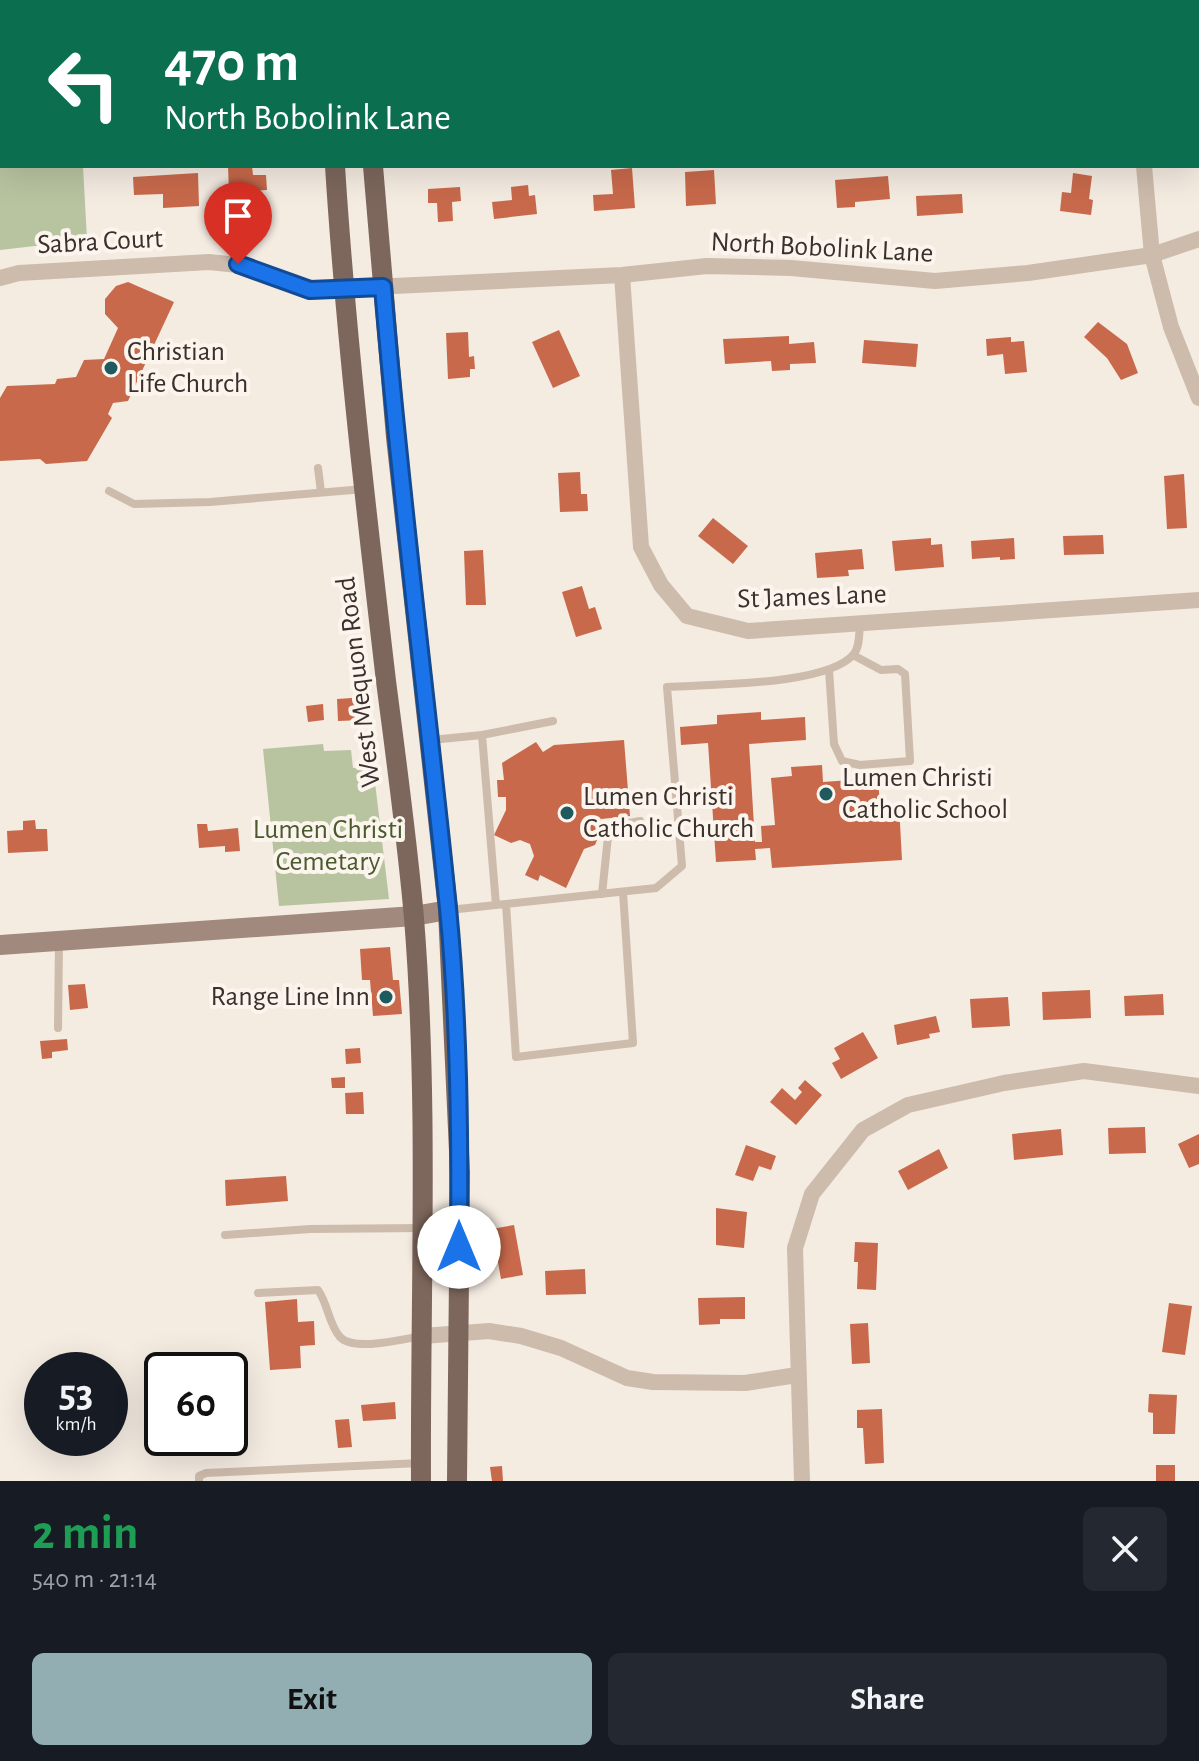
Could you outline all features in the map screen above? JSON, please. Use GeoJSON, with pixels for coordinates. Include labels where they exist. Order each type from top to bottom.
{"type":"FeatureCollection","features":[{"type":"Feature","properties":{"kind":"main road","name":"West Mequon Road"},"geometry":{"type":"LineString","coordinates":[[335,168],[343,290],[414,916],[419,1004],[423,1228],[421,1472]]}},
{"type":"Feature","properties":{"kind":"main road"},"geometry":{"type":"LineString","coordinates":[[373,168],[397,452],[448,910],[459,1112],[457,1481]]}},
{"type":"Feature","properties":{"kind":"street"},"geometry":{"type":"LineString","coordinates":[[1144,168],[1152,255],[1171,327],[1199,398]]}},
{"type":"Feature","properties":{"kind":"street","name":"North Bobolink Lane"},"geometry":{"type":"LineString","coordinates":[[343,290],[622,275],[707,266],[791,268],[935,281],[1028,273],[1152,255],[1199,239]]}},
{"type":"Feature","properties":{"kind":"street","name":"Sabra Court"},"geometry":{"type":"LineString","coordinates":[[0,278],[19,273],[209,262],[248,266],[310,290],[343,290]]}},
{"type":"Feature","properties":{"kind":"street","name":"St James Lane"},"geometry":{"type":"LineString","coordinates":[[622,275],[641,547],[661,585],[687,616],[748,631],[1199,600]]}},
{"type":"Feature","properties":{"kind":"street"},"geometry":{"type":"LineString","coordinates":[[0,945],[414,916],[448,910]]}},
{"type":"Feature","properties":{"kind":"street"},"geometry":{"type":"LineString","coordinates":[[802,1481],[795,1248],[812,1194],[863,1130],[908,1105],[1004,1083],[1084,1071],[1199,1086]]}},
{"type":"Feature","properties":{"kind":"street"},"geometry":{"type":"LineString","coordinates":[[423,1336],[489,1331],[521,1336],[561,1348],[627,1378],[653,1382],[745,1383],[797,1375]]}},
{"type":"Feature","properties":{"kind":"lane"},"geometry":{"type":"LineString","coordinates":[[318,468],[321,492]]}},
{"type":"Feature","properties":{"kind":"lane"},"geometry":{"type":"LineString","coordinates":[[109,491],[134,504],[210,502],[364,489]]}},
{"type":"Feature","properties":{"kind":"lane"},"geometry":{"type":"LineString","coordinates":[[448,910],[656,888],[682,866],[667,687],[794,678],[829,670],[853,655],[857,649],[861,623]]}},
{"type":"Feature","properties":{"kind":"lane"},"geometry":{"type":"LineString","coordinates":[[829,670],[834,744],[842,761],[860,765],[910,761],[905,674],[898,669],[881,670],[853,655]]}},
{"type":"Feature","properties":{"kind":"lane"},"geometry":{"type":"LineString","coordinates":[[431,741],[553,721]]}},
{"type":"Feature","properties":{"kind":"lane"},"geometry":{"type":"LineString","coordinates":[[482,735],[516,1057],[633,1043],[623,892]]}},
{"type":"Feature","properties":{"kind":"lane"},"geometry":{"type":"LineString","coordinates":[[602,894],[609,827],[640,821]]}},
{"type":"Feature","properties":{"kind":"lane"},"geometry":{"type":"LineString","coordinates":[[58,1028],[59,941]]}},
{"type":"Feature","properties":{"kind":"lane"},"geometry":{"type":"LineString","coordinates":[[225,1235],[310,1229],[423,1228]]}},
{"type":"Feature","properties":{"kind":"lane"},"geometry":{"type":"LineString","coordinates":[[258,1293],[318,1290],[339,1336],[350,1343],[423,1336]]}},
{"type":"Feature","properties":{"kind":"lane"},"geometry":{"type":"LineString","coordinates":[[199,1481],[199,1476],[206,1473],[281,1470],[421,1472]]}},
{"type":"Feature","properties":{"kind":"lane"},"geometry":{"type":"LineString","coordinates":[[281,1470],[281,1481]]}},
{"type":"Feature","properties":{"kind":"green space"},"geometry":{"type":"Polygon","coordinates":[[[0,168],[83,168],[87,240],[0,250],[0,168]]]}},
{"type":"Feature","properties":{"kind":"green space","name":"Lumen Christi Cemetary"},"geometry":{"type":"Polygon","coordinates":[[[323,744],[324,751],[351,750],[353,768],[373,766],[389,899],[279,906],[263,749],[323,744]]]}},
{"type":"Feature","properties":{"kind":"building"},"geometry":{"type":"Polygon","coordinates":[[[228,168],[252,168],[253,175],[266,175],[267,190],[229,192],[228,168]]]}},
{"type":"Feature","properties":{"kind":"building"},"geometry":{"type":"Polygon","coordinates":[[[632,168],[635,208],[594,211],[593,195],[613,194],[611,170],[632,168]]]}},
{"type":"Feature","properties":{"kind":"building"},"geometry":{"type":"Polygon","coordinates":[[[714,170],[716,204],[686,206],[685,172],[714,170]]]}},
{"type":"Feature","properties":{"kind":"building"},"geometry":{"type":"Polygon","coordinates":[[[198,173],[199,206],[163,208],[163,194],[134,195],[133,177],[198,173]]]}},
{"type":"Feature","properties":{"kind":"building"},"geometry":{"type":"Polygon","coordinates":[[[1073,173],[1092,176],[1089,199],[1093,200],[1091,215],[1060,211],[1062,192],[1071,193],[1073,173]]]}},
{"type":"Feature","properties":{"kind":"building"},"geometry":{"type":"Polygon","coordinates":[[[888,176],[890,199],[855,202],[855,207],[837,208],[835,180],[888,176]]]}},
{"type":"Feature","properties":{"kind":"building"},"geometry":{"type":"Polygon","coordinates":[[[528,185],[529,196],[535,195],[537,214],[494,219],[492,202],[512,200],[511,187],[528,185]]]}},
{"type":"Feature","properties":{"kind":"building"},"geometry":{"type":"Polygon","coordinates":[[[460,187],[461,201],[452,202],[453,221],[438,222],[437,203],[428,203],[428,189],[460,187]]]}},
{"type":"Feature","properties":{"kind":"building"},"geometry":{"type":"Polygon","coordinates":[[[962,194],[963,213],[917,216],[916,196],[962,194]]]}},
{"type":"Feature","properties":{"kind":"building","name":"Christian Life Church"},"geometry":{"type":"Polygon","coordinates":[[[128,282],[174,302],[128,401],[113,403],[108,414],[112,418],[87,461],[46,464],[40,459],[0,461],[0,398],[7,386],[55,384],[57,379],[76,377],[84,360],[104,359],[118,328],[105,314],[105,299],[116,286],[128,282]]]}},
{"type":"Feature","properties":{"kind":"building"},"geometry":{"type":"Polygon","coordinates":[[[1098,322],[1127,344],[1138,373],[1121,380],[1107,358],[1084,337],[1098,322]]]}},
{"type":"Feature","properties":{"kind":"building"},"geometry":{"type":"Polygon","coordinates":[[[559,330],[580,376],[553,388],[532,342],[559,330]]]}},
{"type":"Feature","properties":{"kind":"building"},"geometry":{"type":"Polygon","coordinates":[[[468,332],[469,357],[474,356],[475,369],[470,369],[470,377],[448,379],[446,333],[468,332]]]}},
{"type":"Feature","properties":{"kind":"building"},"geometry":{"type":"Polygon","coordinates":[[[789,336],[789,344],[814,342],[816,363],[790,364],[790,370],[772,371],[771,361],[725,364],[723,339],[789,336]]]}},
{"type":"Feature","properties":{"kind":"building"},"geometry":{"type":"Polygon","coordinates":[[[1011,337],[1011,342],[1024,341],[1027,372],[1005,374],[1003,354],[987,356],[986,339],[1011,337]]]}},
{"type":"Feature","properties":{"kind":"building"},"geometry":{"type":"Polygon","coordinates":[[[864,340],[918,344],[916,367],[862,363],[864,340]]]}},
{"type":"Feature","properties":{"kind":"building"},"geometry":{"type":"Polygon","coordinates":[[[580,472],[581,494],[587,494],[588,511],[560,512],[558,473],[580,472]]]}},
{"type":"Feature","properties":{"kind":"building"},"geometry":{"type":"Polygon","coordinates":[[[1184,474],[1187,528],[1167,529],[1164,476],[1184,474]]]}},
{"type":"Feature","properties":{"kind":"building"},"geometry":{"type":"Polygon","coordinates":[[[713,518],[748,546],[733,564],[698,536],[713,518]]]}},
{"type":"Feature","properties":{"kind":"building"},"geometry":{"type":"Polygon","coordinates":[[[1103,535],[1104,554],[1064,555],[1063,536],[1103,535]]]}},
{"type":"Feature","properties":{"kind":"building"},"geometry":{"type":"Polygon","coordinates":[[[931,538],[931,545],[942,544],[944,567],[895,571],[892,541],[931,538]]]}},
{"type":"Feature","properties":{"kind":"building"},"geometry":{"type":"Polygon","coordinates":[[[1014,538],[1015,559],[972,559],[971,541],[1014,538]]]}},
{"type":"Feature","properties":{"kind":"building"},"geometry":{"type":"Polygon","coordinates":[[[862,549],[864,569],[848,570],[849,576],[817,578],[815,553],[862,549]]]}},
{"type":"Feature","properties":{"kind":"building"},"geometry":{"type":"Polygon","coordinates":[[[483,550],[486,605],[466,605],[464,551],[483,550]]]}},
{"type":"Feature","properties":{"kind":"building"},"geometry":{"type":"Polygon","coordinates":[[[582,586],[589,609],[595,607],[602,629],[576,637],[562,592],[582,586]]]}},
{"type":"Feature","properties":{"kind":"building"},"geometry":{"type":"Polygon","coordinates":[[[366,697],[367,709],[362,710],[363,720],[338,721],[337,699],[366,697]]]}},
{"type":"Feature","properties":{"kind":"building"},"geometry":{"type":"Polygon","coordinates":[[[323,704],[324,720],[308,722],[306,706],[323,704]]]}},
{"type":"Feature","properties":{"kind":"building","name":"Lumen Christi Catholic School"},"geometry":{"type":"Polygon","coordinates":[[[761,712],[761,720],[805,717],[806,740],[749,744],[755,842],[762,842],[761,826],[775,825],[771,778],[792,776],[791,767],[822,765],[823,782],[878,778],[880,806],[899,805],[902,860],[772,868],[770,848],[755,849],[756,860],[716,862],[708,743],[681,745],[680,727],[717,724],[717,715],[761,712]]]}},
{"type":"Feature","properties":{"kind":"building","name":"Lumen Christi Catholic Church"},"geometry":{"type":"Polygon","coordinates":[[[624,740],[630,816],[601,819],[601,830],[595,845],[584,849],[566,888],[540,875],[538,881],[525,875],[534,856],[530,844],[520,840],[511,843],[494,835],[506,810],[506,797],[498,797],[497,780],[504,780],[502,763],[536,742],[543,752],[554,745],[624,740]]]}},
{"type":"Feature","properties":{"kind":"building"},"geometry":{"type":"Polygon","coordinates":[[[35,820],[36,829],[47,829],[48,851],[8,853],[7,831],[23,830],[23,821],[35,820]]]}},
{"type":"Feature","properties":{"kind":"building"},"geometry":{"type":"Polygon","coordinates":[[[197,824],[207,824],[208,831],[238,828],[240,851],[225,852],[225,846],[199,848],[197,824]]]}},
{"type":"Feature","properties":{"kind":"building","name":"Range Line Inn"},"geometry":{"type":"Polygon","coordinates":[[[390,947],[393,980],[399,980],[402,1014],[373,1016],[370,980],[362,980],[360,949],[390,947]]]}},
{"type":"Feature","properties":{"kind":"building"},"geometry":{"type":"Polygon","coordinates":[[[85,984],[88,1008],[70,1010],[68,985],[85,984]]]}},
{"type":"Feature","properties":{"kind":"building"},"geometry":{"type":"Polygon","coordinates":[[[1090,990],[1091,1018],[1043,1020],[1042,992],[1090,990]]]}},
{"type":"Feature","properties":{"kind":"building"},"geometry":{"type":"Polygon","coordinates":[[[1163,994],[1164,1015],[1125,1016],[1124,996],[1163,994]]]}},
{"type":"Feature","properties":{"kind":"building"},"geometry":{"type":"Polygon","coordinates":[[[1008,997],[1010,1026],[972,1028],[970,999],[1008,997]]]}},
{"type":"Feature","properties":{"kind":"building"},"geometry":{"type":"Polygon","coordinates":[[[936,1016],[940,1032],[929,1034],[930,1038],[897,1045],[894,1025],[936,1016]]]}},
{"type":"Feature","properties":{"kind":"building"},"geometry":{"type":"Polygon","coordinates":[[[863,1032],[878,1058],[841,1079],[832,1063],[840,1059],[834,1048],[863,1032]]]}},
{"type":"Feature","properties":{"kind":"building"},"geometry":{"type":"Polygon","coordinates":[[[67,1039],[68,1050],[52,1052],[52,1058],[42,1059],[40,1041],[67,1039]]]}},
{"type":"Feature","properties":{"kind":"building"},"geometry":{"type":"Polygon","coordinates":[[[360,1048],[361,1063],[346,1064],[345,1049],[360,1048]]]}},
{"type":"Feature","properties":{"kind":"building"},"geometry":{"type":"Polygon","coordinates":[[[345,1077],[345,1088],[332,1088],[331,1078],[345,1077]]]}},
{"type":"Feature","properties":{"kind":"building"},"geometry":{"type":"Polygon","coordinates":[[[805,1080],[822,1095],[796,1125],[770,1102],[782,1088],[795,1100],[802,1092],[798,1088],[805,1080]]]}},
{"type":"Feature","properties":{"kind":"building"},"geometry":{"type":"Polygon","coordinates":[[[363,1092],[364,1114],[346,1114],[345,1093],[363,1092]]]}},
{"type":"Feature","properties":{"kind":"building"},"geometry":{"type":"Polygon","coordinates":[[[1145,1127],[1146,1153],[1109,1154],[1108,1128],[1145,1127]]]}},
{"type":"Feature","properties":{"kind":"building"},"geometry":{"type":"Polygon","coordinates":[[[1061,1129],[1063,1155],[1014,1160],[1012,1134],[1061,1129]]]}},
{"type":"Feature","properties":{"kind":"building"},"geometry":{"type":"Polygon","coordinates":[[[1199,1134],[1199,1164],[1189,1168],[1178,1144],[1199,1134]]]}},
{"type":"Feature","properties":{"kind":"building"},"geometry":{"type":"Polygon","coordinates":[[[746,1145],[776,1156],[771,1170],[759,1166],[753,1181],[735,1175],[746,1145]]]}},
{"type":"Feature","properties":{"kind":"building"},"geometry":{"type":"Polygon","coordinates":[[[939,1149],[948,1168],[908,1190],[898,1171],[939,1149]]]}},
{"type":"Feature","properties":{"kind":"building"},"geometry":{"type":"Polygon","coordinates":[[[286,1176],[288,1201],[226,1206],[225,1180],[286,1176]]]}},
{"type":"Feature","properties":{"kind":"building"},"geometry":{"type":"Polygon","coordinates":[[[716,1208],[747,1212],[744,1248],[716,1245],[716,1208]]]}},
{"type":"Feature","properties":{"kind":"building"},"geometry":{"type":"Polygon","coordinates":[[[514,1225],[523,1275],[501,1279],[492,1229],[514,1225]]]}},
{"type":"Feature","properties":{"kind":"building"},"geometry":{"type":"Polygon","coordinates":[[[855,1242],[878,1243],[876,1290],[857,1289],[855,1242]]]}},
{"type":"Feature","properties":{"kind":"building"},"geometry":{"type":"Polygon","coordinates":[[[585,1269],[586,1294],[546,1295],[545,1271],[585,1269]]]}},
{"type":"Feature","properties":{"kind":"building"},"geometry":{"type":"Polygon","coordinates":[[[745,1297],[745,1319],[720,1319],[720,1324],[699,1325],[698,1298],[745,1297]]]}},
{"type":"Feature","properties":{"kind":"building"},"geometry":{"type":"Polygon","coordinates":[[[297,1299],[298,1322],[314,1321],[315,1345],[300,1346],[301,1368],[270,1370],[265,1302],[297,1299]]]}},
{"type":"Feature","properties":{"kind":"building"},"geometry":{"type":"Polygon","coordinates":[[[1169,1303],[1192,1306],[1185,1355],[1162,1352],[1169,1303]]]}},
{"type":"Feature","properties":{"kind":"building"},"geometry":{"type":"Polygon","coordinates":[[[868,1323],[870,1363],[852,1364],[850,1324],[868,1323]]]}},
{"type":"Feature","properties":{"kind":"building"},"geometry":{"type":"Polygon","coordinates":[[[1149,1394],[1177,1395],[1175,1434],[1153,1434],[1153,1413],[1148,1412],[1149,1394]]]}},
{"type":"Feature","properties":{"kind":"building"},"geometry":{"type":"Polygon","coordinates":[[[395,1402],[396,1419],[363,1421],[361,1405],[395,1402]]]}},
{"type":"Feature","properties":{"kind":"building"},"geometry":{"type":"Polygon","coordinates":[[[882,1409],[884,1463],[865,1464],[863,1428],[857,1428],[857,1410],[882,1409]]]}},
{"type":"Feature","properties":{"kind":"building"},"geometry":{"type":"Polygon","coordinates":[[[349,1419],[352,1447],[338,1448],[335,1420],[349,1419]]]}},
{"type":"Feature","properties":{"kind":"building"},"geometry":{"type":"Polygon","coordinates":[[[1156,1465],[1175,1465],[1175,1481],[1156,1481],[1156,1465]]]}},
{"type":"Feature","properties":{"kind":"building"},"geometry":{"type":"Polygon","coordinates":[[[502,1466],[503,1481],[492,1481],[490,1467],[502,1466]]]}},
{"type":"Feature","properties":{"kind":"place","name":"Christian Life Church"},"geometry":{"type":"Point","coordinates":[111,368]}},
{"type":"Feature","properties":{"kind":"place","name":"Lumen Christi Catholic School"},"geometry":{"type":"Point","coordinates":[826,794]}},
{"type":"Feature","properties":{"kind":"place","name":"Lumen Christi Catholic Church"},"geometry":{"type":"Point","coordinates":[567,813]}},
{"type":"Feature","properties":{"kind":"place","name":"Range Line Inn"},"geometry":{"type":"Point","coordinates":[386,997]}},
{"type":"Feature","properties":{"kind":"route"},"geometry":{"type":"LineString","coordinates":[[238,264],[310,290],[383,287],[411,588],[431,741],[448,910],[459,1112],[459,1247]]}}]}
